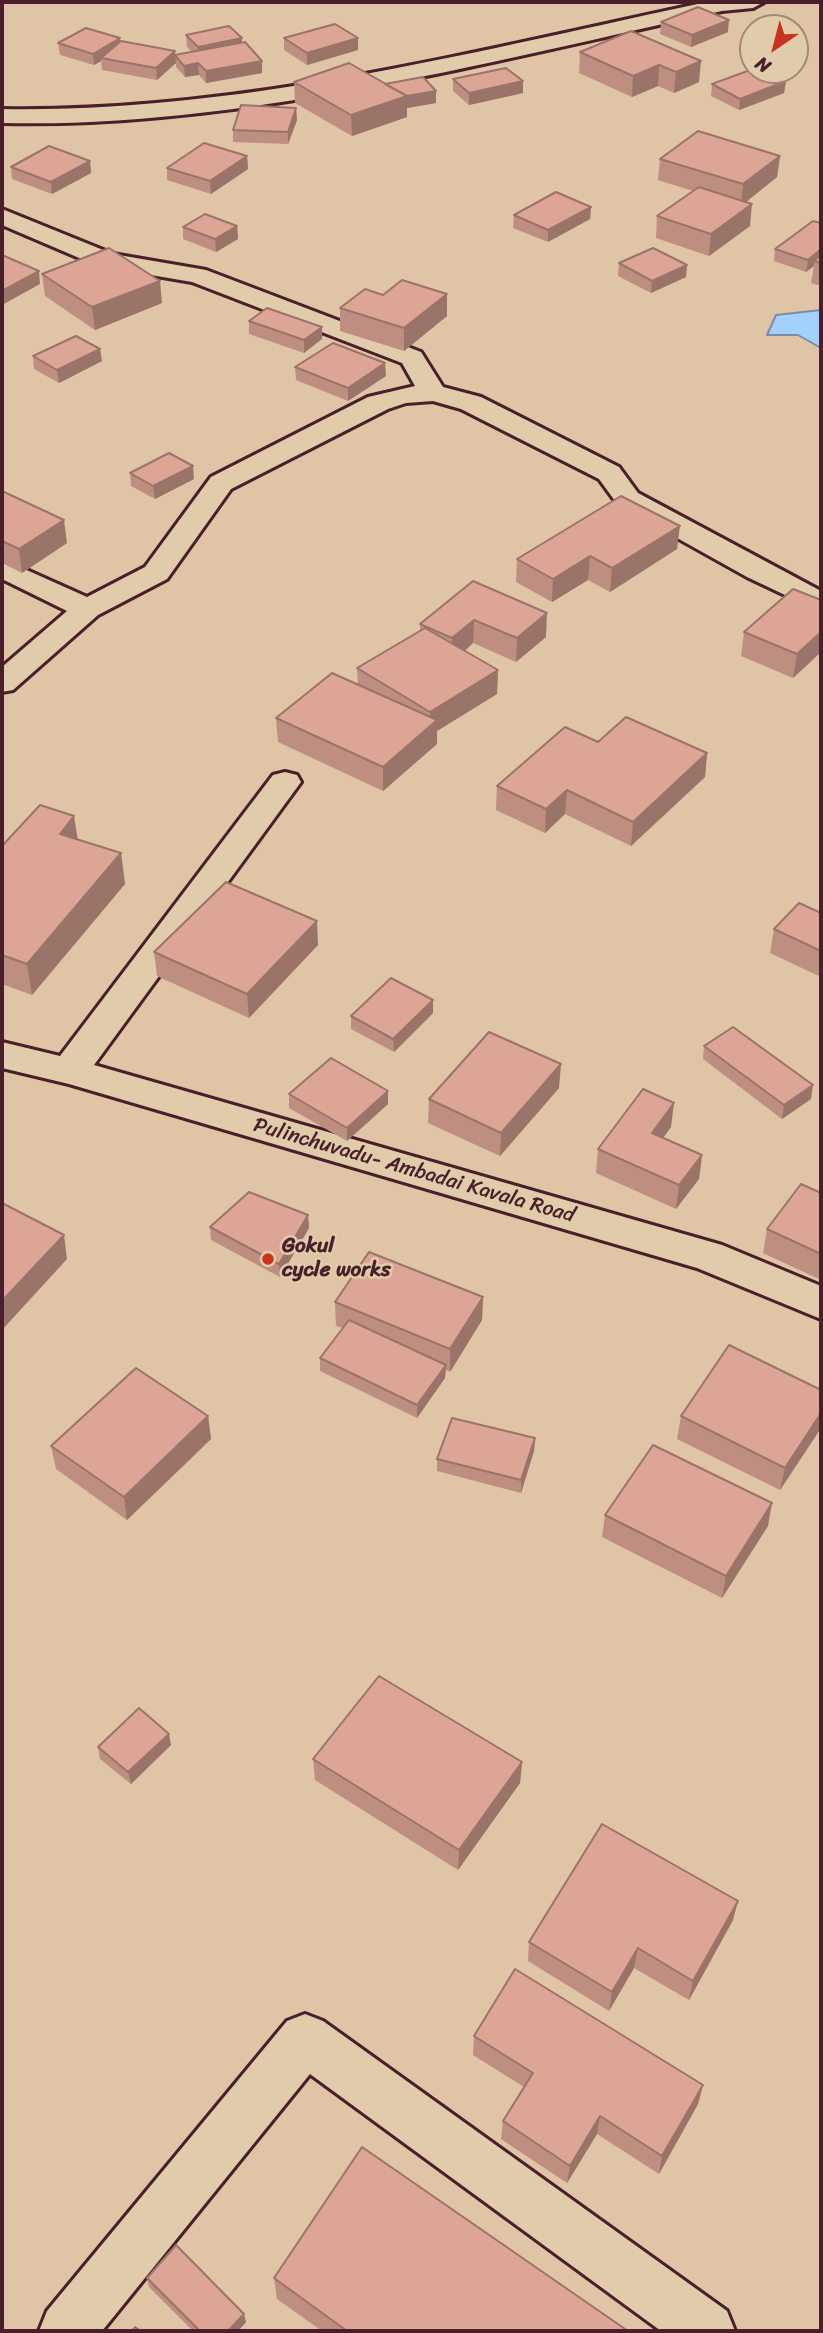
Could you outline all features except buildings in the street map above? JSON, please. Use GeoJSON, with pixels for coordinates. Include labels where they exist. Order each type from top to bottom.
{"type":"FeatureCollection","features":[{"type":"Feature","properties":{"kind":"street"},"geometry":{"type":"LineString","coordinates":[[2,116],[60,116],[221,103],[411,72],[722,5],[752,2]]}},
{"type":"Feature","properties":{"kind":"street"},"geometry":{"type":"LineString","coordinates":[[2,216],[107,261],[197,275],[412,358],[433,393]]}},
{"type":"Feature","properties":{"kind":"street"},"geometry":{"type":"LineString","coordinates":[[2,683],[87,609],[156,573],[221,483],[378,403],[404,395],[433,393],[471,404],[609,473],[628,499],[821,603]]}},
{"type":"Feature","properties":{"kind":"street"},"geometry":{"type":"LineString","coordinates":[[2,568],[87,609]]}},
{"type":"Feature","properties":{"kind":"street"},"geometry":{"type":"LineString","coordinates":[[69,1071],[285,782]]}},
{"type":"Feature","properties":{"kind":"street","name":"Pulinchuvadu- Ambadai Kavala Road"},"geometry":{"type":"LineString","coordinates":[[2,1055],[69,1071],[708,1256],[821,1303]]}},
{"type":"Feature","properties":{"kind":"street"},"geometry":{"type":"LineString","coordinates":[[67,2331],[305,2039],[707,2331]]}},
{"type":"Feature","properties":{"kind":"water"},"geometry":{"type":"Polygon","coordinates":[[[821,310],[821,348],[798,335],[767,335],[776,315],[821,310]]]}},
{"type":"Feature","properties":{"kind":"place","name":"Gokul cycle works"},"geometry":{"type":"Point","coordinates":[268,1259]}}]}
